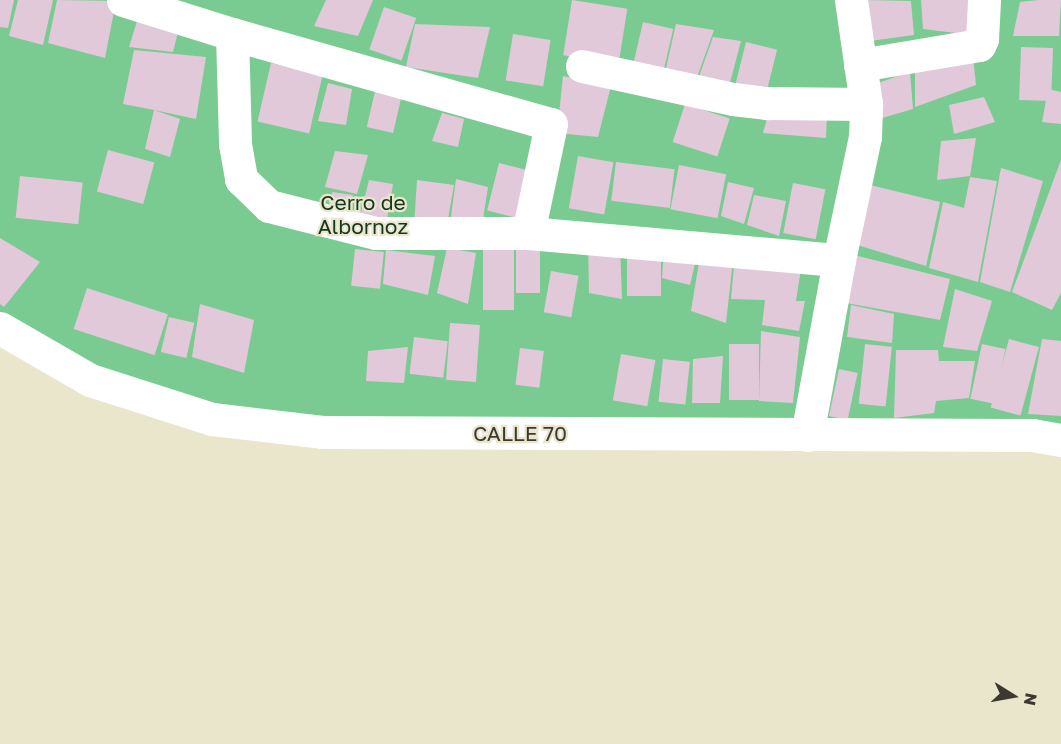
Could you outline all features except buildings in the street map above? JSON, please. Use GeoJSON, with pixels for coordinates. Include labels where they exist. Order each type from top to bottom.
{"type":"FeatureCollection","features":[{"type":"Feature","properties":{"kind":"street"},"geometry":{"type":"LineString","coordinates":[[123,0],[232,34],[551,124],[528,233]]}},
{"type":"Feature","properties":{"kind":"street"},"geometry":{"type":"LineString","coordinates":[[807,435],[839,260],[865,137],[866,104],[851,0]]}},
{"type":"Feature","properties":{"kind":"street"},"geometry":{"type":"LineString","coordinates":[[860,66],[979,45],[982,39],[984,0]]}},
{"type":"Feature","properties":{"kind":"street"},"geometry":{"type":"LineString","coordinates":[[232,34],[235,144],[241,179],[268,206],[376,233],[528,233],[839,260]]}},
{"type":"Feature","properties":{"kind":"street"},"geometry":{"type":"LineString","coordinates":[[582,66],[768,104],[866,104]]}},
{"type":"Feature","properties":{"kind":"street","name":"CALLE 70"},"geometry":{"type":"LineString","coordinates":[[0,328],[90,380],[212,419],[322,432],[1032,435],[1061,440]]}},
{"type":"Feature","properties":{"kind":"green space","name":"Cerro de Albornoz"},"geometry":{"type":"Polygon","coordinates":[[[0,0],[1061,0],[1061,450],[309,430],[92,372],[0,317],[0,0]]]}}]}
